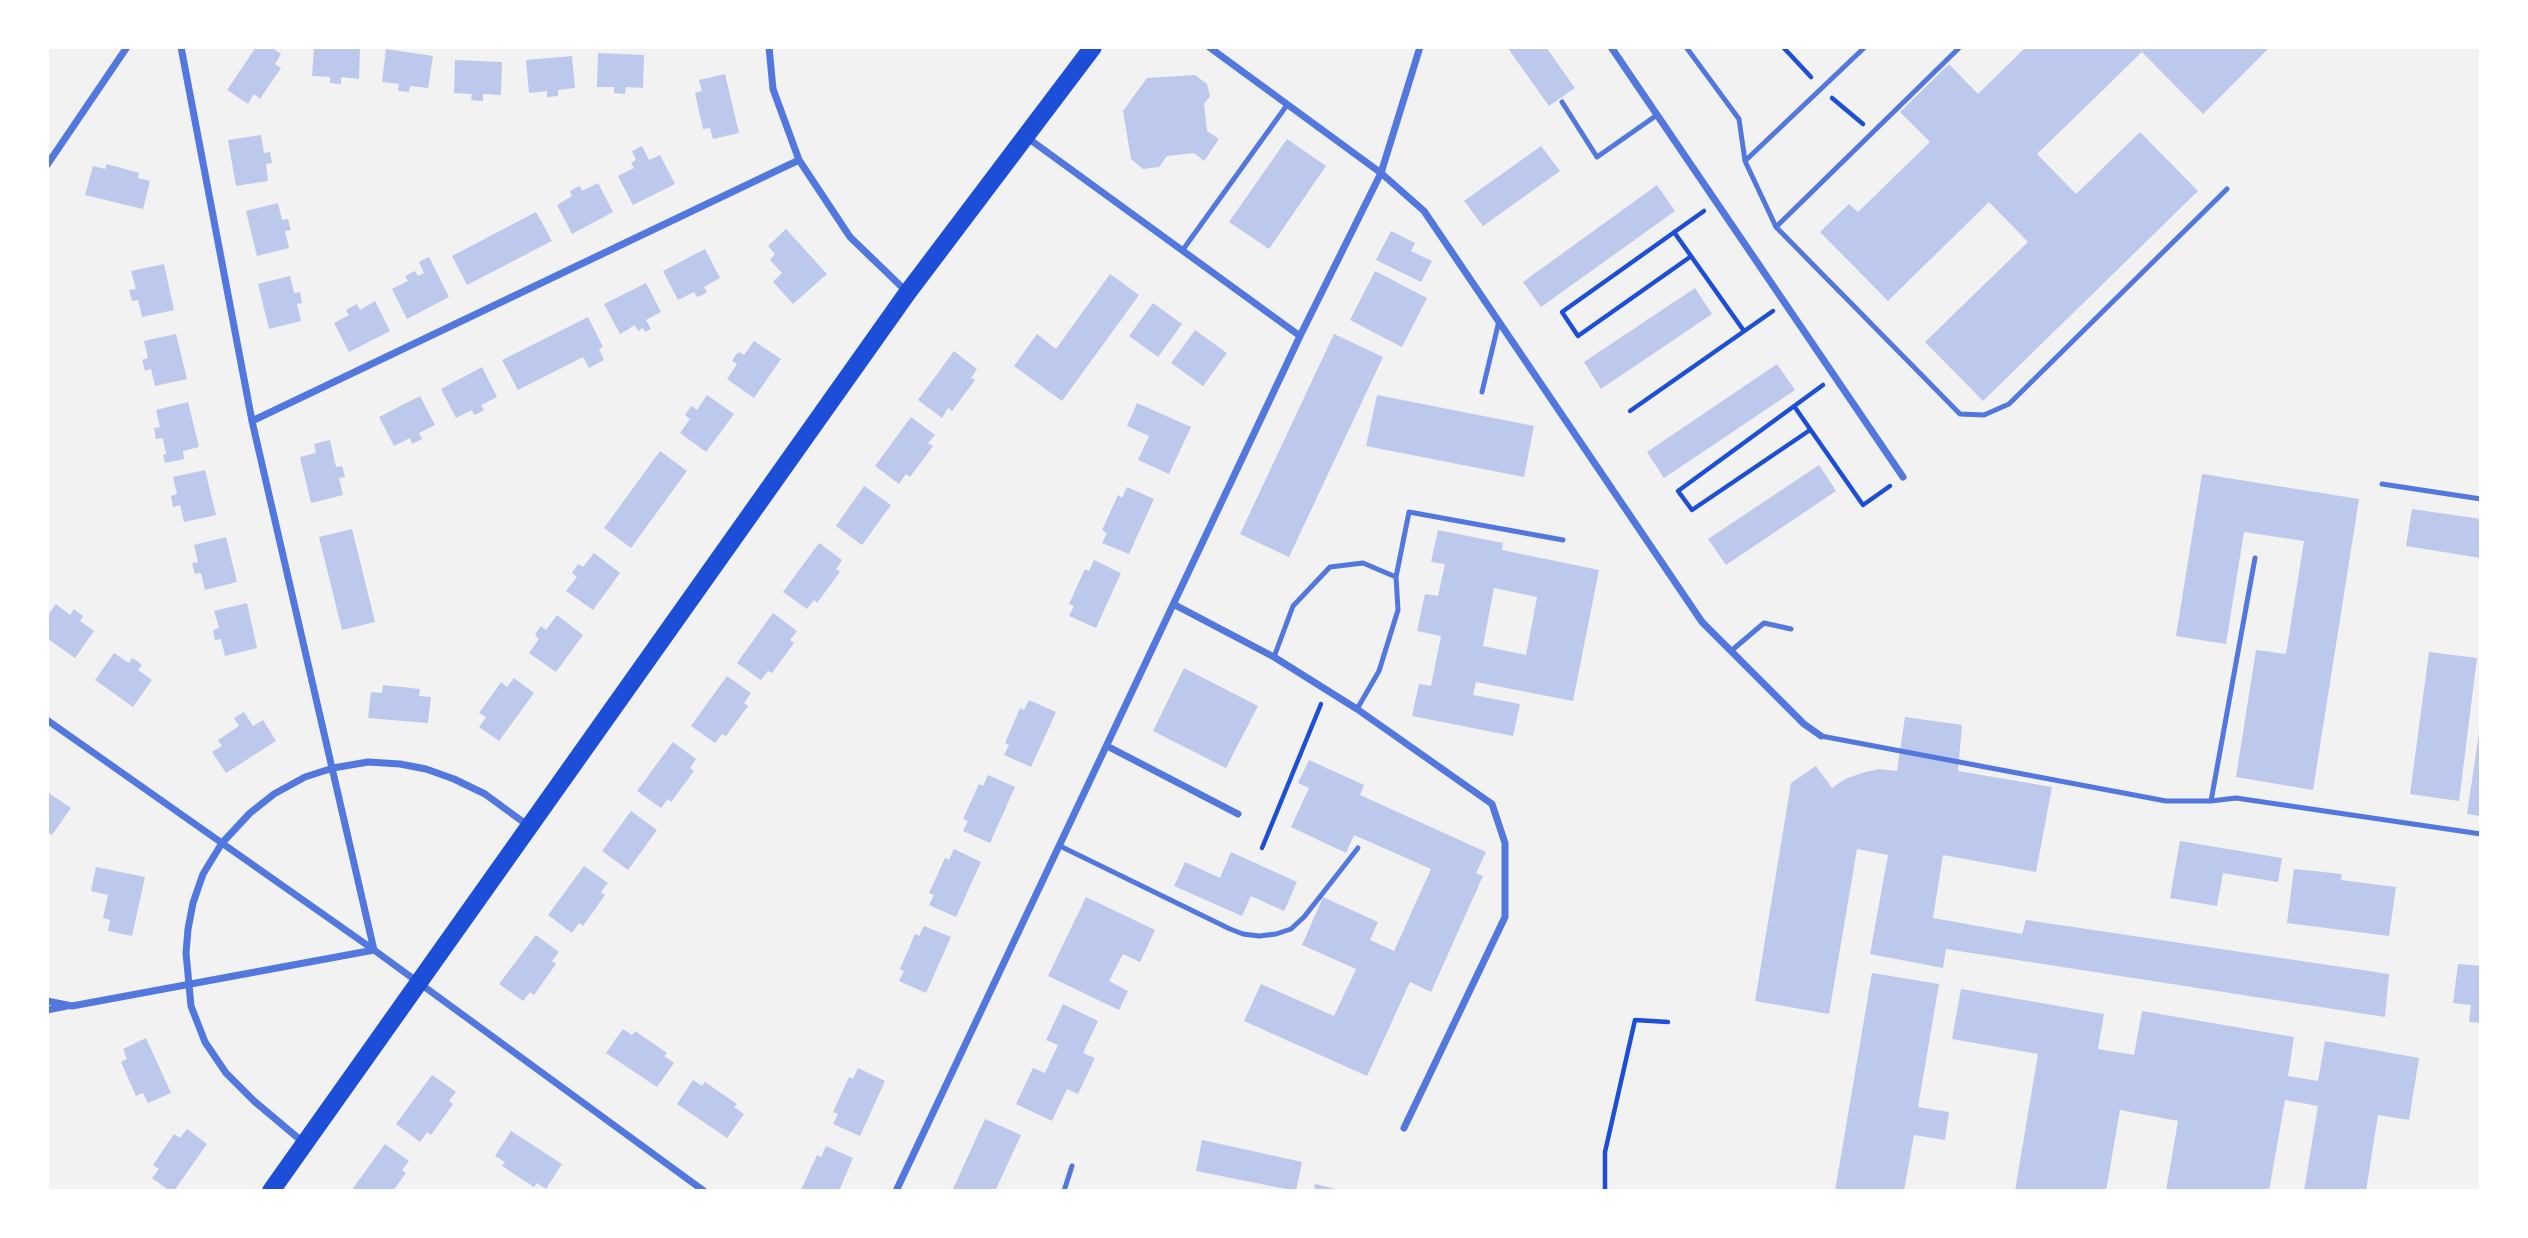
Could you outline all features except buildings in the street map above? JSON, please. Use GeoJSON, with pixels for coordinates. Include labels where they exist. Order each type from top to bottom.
{"type":"FeatureCollection","features":[{"type":"Feature","properties":{"kind":"main road"},"geometry":{"type":"LineString","coordinates":[[271,1191],[531,828],[908,292],[1093,47]]}},
{"type":"Feature","properties":{"kind":"street"},"geometry":{"type":"LineString","coordinates":[[47,165],[127,47]]}},
{"type":"Feature","properties":{"kind":"street"},"geometry":{"type":"LineString","coordinates":[[181,47],[252,421],[373,950]]}},
{"type":"Feature","properties":{"kind":"street"},"geometry":{"type":"LineString","coordinates":[[769,47],[773,89],[799,160],[850,237],[908,292]]}},
{"type":"Feature","properties":{"kind":"street"},"geometry":{"type":"LineString","coordinates":[[1209,47],[1381,173],[1424,211],[1702,622],[1804,724],[1821,736]]}},
{"type":"Feature","properties":{"kind":"street"},"geometry":{"type":"LineString","coordinates":[[896,1191],[1300,336],[1381,173],[1420,47]]}},
{"type":"Feature","properties":{"kind":"street"},"geometry":{"type":"LineString","coordinates":[[1611,47],[1903,477]]}},
{"type":"Feature","properties":{"kind":"street"},"geometry":{"type":"LineString","coordinates":[[1024,135],[1300,336]]}},
{"type":"Feature","properties":{"kind":"street"},"geometry":{"type":"LineString","coordinates":[[252,421],[799,160]]}},
{"type":"Feature","properties":{"kind":"street"},"geometry":{"type":"LineString","coordinates":[[1175,605],[1274,657],[1327,690],[1492,804],[1505,843],[1505,917],[1404,1128]]}},
{"type":"Feature","properties":{"kind":"street"},"geometry":{"type":"LineString","coordinates":[[47,720],[373,950],[704,1191]]}},
{"type":"Feature","properties":{"kind":"street"},"geometry":{"type":"LineString","coordinates":[[1107,746],[1238,814]]}},
{"type":"Feature","properties":{"kind":"street"},"geometry":{"type":"LineString","coordinates":[[306,1144],[254,1101],[226,1073],[205,1042],[191,1006],[186,953],[193,903],[203,874],[222,843],[250,813],[274,793],[305,777],[333,768],[368,762],[426,769],[454,779],[485,794],[531,828]]}},
{"type":"Feature","properties":{"kind":"street"},"geometry":{"type":"LineString","coordinates":[[47,1010],[373,950]]}},
{"type":"Feature","properties":{"kind":"street"},"geometry":{"type":"LineString","coordinates":[[47,1000],[72,1006]]}},
{"type":"Feature","properties":{"kind":"lane"},"geometry":{"type":"LineString","coordinates":[[1686,47],[1739,119],[1745,161],[1776,227],[1960,414],[1984,415],[2009,404],[2227,189]]}},
{"type":"Feature","properties":{"kind":"lane"},"geometry":{"type":"LineString","coordinates":[[1745,161],[1865,47]]}},
{"type":"Feature","properties":{"kind":"lane"},"geometry":{"type":"LineString","coordinates":[[1776,227],[1959,47]]}},
{"type":"Feature","properties":{"kind":"lane"},"geometry":{"type":"LineString","coordinates":[[1562,102],[1597,157],[1657,116]]}},
{"type":"Feature","properties":{"kind":"lane"},"geometry":{"type":"LineString","coordinates":[[1182,251],[1287,105]]}},
{"type":"Feature","properties":{"kind":"lane"},"geometry":{"type":"LineString","coordinates":[[1482,392],[1499,321]]}},
{"type":"Feature","properties":{"kind":"lane"},"geometry":{"type":"LineString","coordinates":[[2382,484],[2481,499]]}},
{"type":"Feature","properties":{"kind":"lane"},"geometry":{"type":"LineString","coordinates":[[1357,709],[1379,671],[1398,610],[1396,577],[1409,512],[1563,540]]}},
{"type":"Feature","properties":{"kind":"lane"},"geometry":{"type":"LineString","coordinates":[[2211,801],[2255,558]]}},
{"type":"Feature","properties":{"kind":"lane"},"geometry":{"type":"LineString","coordinates":[[1274,657],[1293,606],[1330,568],[1363,563],[1396,577]]}},
{"type":"Feature","properties":{"kind":"lane"},"geometry":{"type":"LineString","coordinates":[[1731,651],[1764,623],[1791,629]]}},
{"type":"Feature","properties":{"kind":"lane"},"geometry":{"type":"LineString","coordinates":[[1821,736],[2166,801],[2236,798],[2481,834]]}},
{"type":"Feature","properties":{"kind":"lane"},"geometry":{"type":"LineString","coordinates":[[1060,846],[1230,929],[1259,936],[1291,929],[1358,848]]}},
{"type":"Feature","properties":{"kind":"lane"},"geometry":{"type":"LineString","coordinates":[[1064,1191],[1072,1166]]}},
{"type":"Feature","properties":{"kind":"path"},"geometry":{"type":"LineString","coordinates":[[1690,257],[1578,336],[1562,312],[1716,202]]}},
{"type":"Feature","properties":{"kind":"path"},"geometry":{"type":"LineString","coordinates":[[1674,232],[1744,331]]}},
{"type":"Feature","properties":{"kind":"path"},"geometry":{"type":"LineString","coordinates":[[1630,411],[1785,303]]}},
{"type":"Feature","properties":{"kind":"path"},"geometry":{"type":"LineString","coordinates":[[1810,430],[1692,510],[1678,491],[1835,376]]}},
{"type":"Feature","properties":{"kind":"path"},"geometry":{"type":"LineString","coordinates":[[1794,406],[1863,505],[1903,477]]}},
{"type":"Feature","properties":{"kind":"path"},"geometry":{"type":"LineString","coordinates":[[1262,848],[1327,690]]}},
{"type":"Feature","properties":{"kind":"path"},"geometry":{"type":"LineString","coordinates":[[1605,1191],[1605,1152],[1635,1020],[1668,1022]]}}]}
